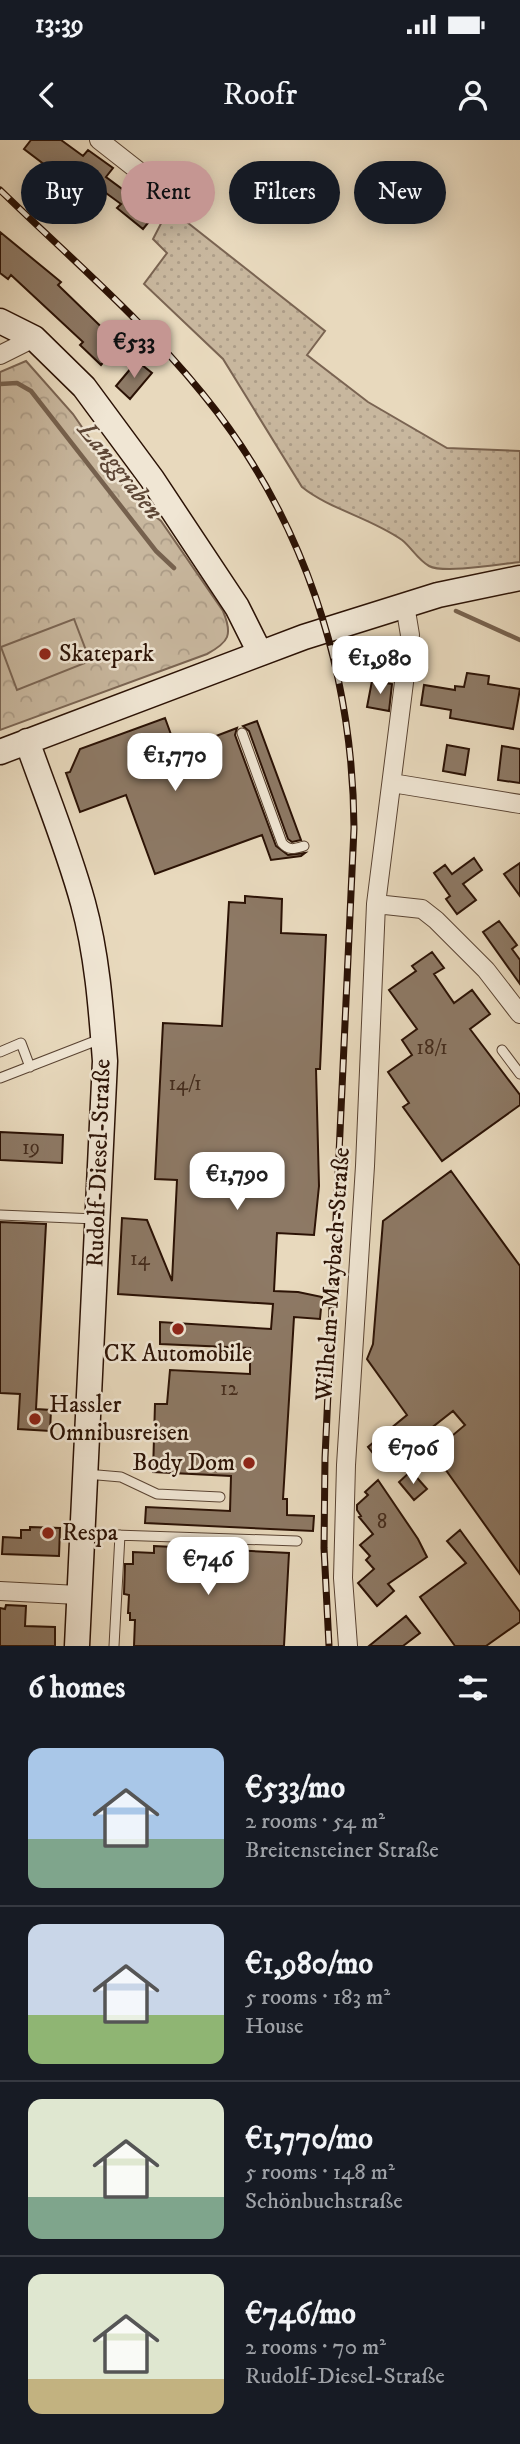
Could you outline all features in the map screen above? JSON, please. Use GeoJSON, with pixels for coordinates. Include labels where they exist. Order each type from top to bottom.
{"type":"FeatureCollection","features":[{"type":"Feature","properties":{"kind":"street"},"geometry":{"type":"LineString","coordinates":[[99,140],[126,161]]}},
{"type":"Feature","properties":{"kind":"street"},"geometry":{"type":"LineString","coordinates":[[0,321],[34,338],[83,387],[152,479],[237,607],[260,653]]}},
{"type":"Feature","properties":{"kind":"street"},"geometry":{"type":"LineString","coordinates":[[0,355],[34,338]]}},
{"type":"Feature","properties":{"kind":"street"},"geometry":{"type":"LineString","coordinates":[[0,752],[260,653],[405,605],[485,584],[520,578]]}},
{"type":"Feature","properties":{"kind":"street","name":"Wilhelm-Maybach-Straße"},"geometry":{"type":"LineString","coordinates":[[348,1646],[343,1578],[346,1465],[365,1166],[376,904],[410,635],[405,605]]}},
{"type":"Feature","properties":{"kind":"street","name":"Rudolf-Diesel-Straße"},"geometry":{"type":"LineString","coordinates":[[27,741],[83,902],[90,933],[105,1061],[77,1646]]}},
{"type":"Feature","properties":{"kind":"street"},"geometry":{"type":"LineString","coordinates":[[392,783],[520,804]]}},
{"type":"Feature","properties":{"kind":"street"},"geometry":{"type":"LineString","coordinates":[[376,904],[422,909],[486,970],[520,1014]]}},
{"type":"Feature","properties":{"kind":"street"},"geometry":{"type":"LineString","coordinates":[[0,1591],[78,1595]]}},
{"type":"Feature","properties":{"kind":"lane"},"geometry":{"type":"LineString","coordinates":[[242,733],[282,844],[293,850],[304,846]]}},
{"type":"Feature","properties":{"kind":"lane"},"geometry":{"type":"LineString","coordinates":[[0,1078],[103,1038]]}},
{"type":"Feature","properties":{"kind":"lane"},"geometry":{"type":"LineString","coordinates":[[0,1052],[20,1044],[30,1067]]}},
{"type":"Feature","properties":{"kind":"lane"},"geometry":{"type":"LineString","coordinates":[[502,1050],[520,1074]]}},
{"type":"Feature","properties":{"kind":"lane"},"geometry":{"type":"LineString","coordinates":[[0,1215],[98,1219]]}},
{"type":"Feature","properties":{"kind":"lane"},"geometry":{"type":"LineString","coordinates":[[84,1474],[121,1477],[156,1494],[220,1497]]}},
{"type":"Feature","properties":{"kind":"lane"},"geometry":{"type":"LineString","coordinates":[[81,1534],[298,1541]]}},
{"type":"Feature","properties":{"kind":"lane"},"geometry":{"type":"LineString","coordinates":[[114,1646],[120,1535]]}},
{"type":"Feature","properties":{"kind":"green space"},"geometry":{"type":"Polygon","coordinates":[[[161,224],[189,224],[325,331],[307,355],[368,402],[447,448],[520,451],[520,562],[459,569],[429,566],[390,532],[313,495],[302,487],[223,359],[144,284],[167,253],[153,239],[161,224]]]}},
{"type":"Feature","properties":{"kind":"green space"},"geometry":{"type":"Polygon","coordinates":[[[26,361],[73,414],[119,481],[137,502],[161,521],[223,611],[228,632],[220,646],[207,654],[0,730],[0,372],[26,361]]]}},
{"type":"Feature","properties":{"kind":"green space","name":"Skatepark"},"geometry":{"type":"Polygon","coordinates":[[[74,619],[90,661],[17,690],[1,647],[74,619]]]}},
{"type":"Feature","properties":{"kind":"building"},"geometry":{"type":"Polygon","coordinates":[[[31,140],[61,140],[83,156],[88,150],[103,161],[40,161],[24,149],[31,140]]]}},
{"type":"Feature","properties":{"kind":"building"},"geometry":{"type":"Polygon","coordinates":[[[107,164],[113,168],[107,176],[107,164]]]}},
{"type":"Feature","properties":{"kind":"building"},"geometry":{"type":"Polygon","coordinates":[[[107,178],[121,188],[121,204],[107,194],[107,178]]]}},
{"type":"Feature","properties":{"kind":"building"},"geometry":{"type":"Polygon","coordinates":[[[0,232],[61,282],[58,285],[119,344],[101,365],[80,345],[83,342],[11,275],[8,279],[0,273],[0,232]]]}},
{"type":"Feature","properties":{"kind":"building"},"geometry":{"type":"Polygon","coordinates":[[[137,361],[152,373],[130,399],[116,386],[137,361]]]}},
{"type":"Feature","properties":{"kind":"building"},"geometry":{"type":"Polygon","coordinates":[[[467,673],[489,676],[488,684],[520,689],[513,729],[450,718],[451,710],[421,705],[424,685],[455,690],[455,686],[464,687],[467,673]]]}},
{"type":"Feature","properties":{"kind":"building"},"geometry":{"type":"Polygon","coordinates":[[[372,681],[392,684],[389,711],[367,707],[372,681]]]}},
{"type":"Feature","properties":{"kind":"building"},"geometry":{"type":"Polygon","coordinates":[[[165,718],[177,751],[237,728],[235,735],[276,846],[288,855],[305,853],[301,856],[271,860],[262,835],[155,874],[126,795],[80,812],[66,773],[70,772],[80,749],[165,718]]]}},
{"type":"Feature","properties":{"kind":"building"},"geometry":{"type":"Polygon","coordinates":[[[257,721],[301,840],[292,842],[288,839],[249,731],[243,726],[257,721]]]}},
{"type":"Feature","properties":{"kind":"building"},"geometry":{"type":"Polygon","coordinates":[[[447,745],[469,749],[465,775],[443,771],[447,745]]]}},
{"type":"Feature","properties":{"kind":"building"},"geometry":{"type":"Polygon","coordinates":[[[502,746],[520,749],[520,783],[498,780],[502,746]]]}},
{"type":"Feature","properties":{"kind":"building"},"geometry":{"type":"Polygon","coordinates":[[[474,858],[482,870],[463,884],[476,900],[457,914],[446,899],[450,896],[434,873],[445,865],[452,874],[474,858]]]}},
{"type":"Feature","properties":{"kind":"building"},"geometry":{"type":"Polygon","coordinates":[[[520,863],[520,896],[504,874],[520,863]]]}},
{"type":"Feature","properties":{"kind":"building"},"geometry":{"type":"Polygon","coordinates":[[[245,896],[282,899],[281,933],[326,935],[320,1069],[316,1069],[319,1186],[314,1235],[277,1233],[274,1291],[322,1297],[320,1319],[294,1317],[283,1499],[287,1499],[287,1515],[314,1516],[313,1531],[145,1523],[146,1507],[230,1511],[231,1476],[153,1472],[155,1404],[167,1404],[170,1370],[250,1374],[250,1348],[160,1344],[160,1322],[271,1329],[273,1304],[118,1294],[122,1218],[147,1220],[172,1281],[177,1180],[155,1179],[163,1023],[222,1026],[229,902],[245,903],[245,896]]]}},
{"type":"Feature","properties":{"kind":"building"},"geometry":{"type":"Polygon","coordinates":[[[499,921],[517,945],[512,949],[520,960],[520,984],[483,932],[499,921]]]}},
{"type":"Feature","properties":{"kind":"building"},"geometry":{"type":"Polygon","coordinates":[[[432,952],[444,968],[434,974],[454,1003],[472,990],[490,1014],[470,1029],[520,1095],[520,1105],[442,1161],[403,1107],[409,1103],[388,1072],[412,1055],[402,1040],[417,1029],[389,990],[416,971],[412,966],[432,952]]]}},
{"type":"Feature","properties":{"kind":"building"},"geometry":{"type":"Polygon","coordinates":[[[0,1132],[63,1135],[62,1163],[0,1160],[0,1132]]]}},
{"type":"Feature","properties":{"kind":"building"},"geometry":{"type":"Polygon","coordinates":[[[451,1171],[520,1266],[520,1574],[433,1452],[465,1425],[453,1411],[383,1466],[368,1447],[407,1415],[367,1359],[373,1344],[383,1221],[451,1171]]]}},
{"type":"Feature","properties":{"kind":"building"},"geometry":{"type":"Polygon","coordinates":[[[0,1222],[46,1224],[36,1409],[51,1410],[50,1431],[18,1429],[20,1394],[0,1393],[0,1222]]]}},
{"type":"Feature","properties":{"kind":"building"},"geometry":{"type":"Polygon","coordinates":[[[411,1471],[427,1489],[414,1500],[399,1482],[411,1471]]]}},
{"type":"Feature","properties":{"kind":"building"},"geometry":{"type":"Polygon","coordinates":[[[378,1480],[427,1557],[388,1584],[394,1591],[377,1606],[358,1583],[374,1569],[366,1560],[370,1556],[360,1545],[373,1534],[359,1517],[361,1516],[357,1505],[368,1495],[365,1492],[378,1480]]]}},
{"type":"Feature","properties":{"kind":"building"},"geometry":{"type":"Polygon","coordinates":[[[30,1527],[60,1528],[59,1556],[2,1554],[3,1537],[21,1538],[21,1530],[30,1530],[30,1527]]]}},
{"type":"Feature","properties":{"kind":"building"},"geometry":{"type":"Polygon","coordinates":[[[460,1530],[520,1612],[520,1622],[486,1646],[455,1646],[420,1597],[466,1563],[447,1541],[460,1530]]]}},
{"type":"Feature","properties":{"kind":"building"},"geometry":{"type":"Polygon","coordinates":[[[154,1546],[289,1553],[284,1646],[134,1646],[135,1620],[130,1620],[129,1595],[124,1594],[125,1564],[133,1564],[133,1552],[154,1553],[154,1546]]]}},
{"type":"Feature","properties":{"kind":"building"},"geometry":{"type":"Polygon","coordinates":[[[6,1605],[26,1606],[25,1626],[55,1627],[55,1646],[0,1646],[0,1608],[5,1609],[6,1605]]]}},
{"type":"Feature","properties":{"kind":"building"},"geometry":{"type":"Polygon","coordinates":[[[406,1616],[420,1633],[403,1646],[369,1646],[406,1616]]]}},
{"type":"Feature","properties":{"kind":"waterway","name":"Langgraben"},"geometry":{"type":"LineString","coordinates":[[0,384],[17,383],[31,391],[156,551],[174,568]]}},
{"type":"Feature","properties":{"kind":"waterway","name":"Langgraben"},"geometry":{"type":"LineString","coordinates":[[456,611],[520,640]]}},
{"type":"Feature","properties":{"kind":"railway"},"geometry":{"type":"LineString","coordinates":[[0,190],[155,339],[202,393],[237,440],[268,490],[294,543],[316,597],[332,653],[344,710],[354,828],[325,1458],[324,1548],[329,1646]]}},
{"type":"Feature","properties":{"kind":"place","name":"Skatepark"},"geometry":{"type":"Point","coordinates":[45,654]}},
{"type":"Feature","properties":{"kind":"place","name":"CK Automobile"},"geometry":{"type":"Point","coordinates":[178,1329]}},
{"type":"Feature","properties":{"kind":"place","name":"Hassler Omnibusreisen"},"geometry":{"type":"Point","coordinates":[35,1419]}},
{"type":"Feature","properties":{"kind":"place","name":"Body Dom"},"geometry":{"type":"Point","coordinates":[249,1463]}},
{"type":"Feature","properties":{"kind":"place","name":"Respa"},"geometry":{"type":"Point","coordinates":[48,1533]}}]}
